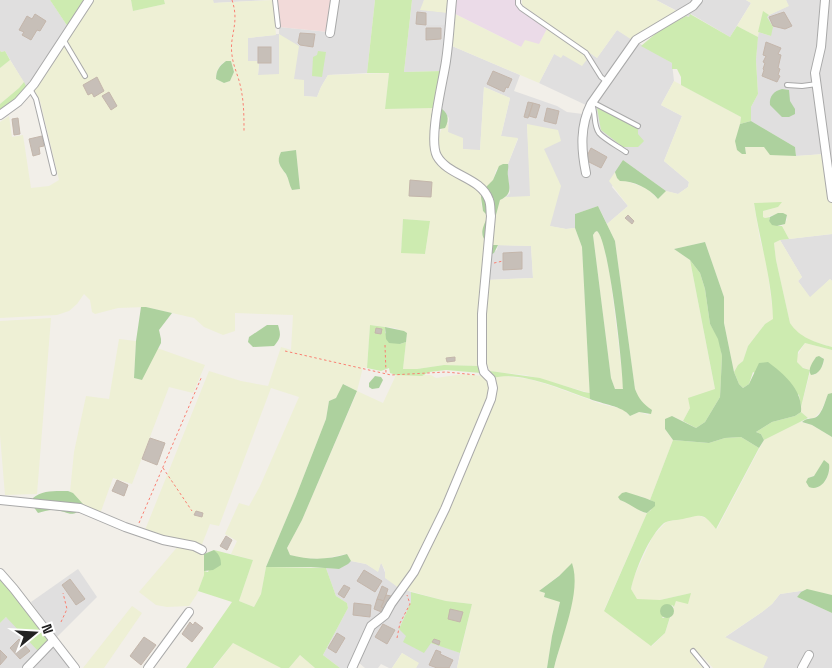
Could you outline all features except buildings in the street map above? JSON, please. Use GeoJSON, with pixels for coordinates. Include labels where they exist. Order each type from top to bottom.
{"type":"FeatureCollection","features":[{"type":"Feature","properties":{"kind":"street"},"geometry":{"type":"LineString","coordinates":[[0,115],[18,102],[30,89],[90,0]]}},
{"type":"Feature","properties":{"kind":"street"},"geometry":{"type":"LineString","coordinates":[[330,33],[334,0]]}},
{"type":"Feature","properties":{"kind":"street"},"geometry":{"type":"LineString","coordinates":[[352,668],[371,626],[385,615],[414,572],[445,510],[491,399],[493,388],[491,379],[485,373],[482,364],[482,314],[491,216],[489,200],[482,189],[442,162],[437,155],[434,145],[446,61],[452,0]]}},
{"type":"Feature","properties":{"kind":"street"},"geometry":{"type":"LineString","coordinates":[[586,173],[582,153],[582,130],[586,114],[592,103],[636,40],[693,6],[698,0]]}},
{"type":"Feature","properties":{"kind":"street"},"geometry":{"type":"LineString","coordinates":[[825,0],[821,47],[816,73],[832,198]]}},
{"type":"Feature","properties":{"kind":"street"},"geometry":{"type":"LineString","coordinates":[[0,500],[80,508],[163,540],[194,546],[202,550]]}},
{"type":"Feature","properties":{"kind":"street"},"geometry":{"type":"LineString","coordinates":[[0,573],[75,668]]}},
{"type":"Feature","properties":{"kind":"street"},"geometry":{"type":"LineString","coordinates":[[148,668],[189,612]]}},
{"type":"Feature","properties":{"kind":"street"},"geometry":{"type":"LineString","coordinates":[[27,668],[53,641]]}},
{"type":"Feature","properties":{"kind":"street"},"geometry":{"type":"LineString","coordinates":[[802,668],[809,655]]}},
{"type":"Feature","properties":{"kind":"lane"},"geometry":{"type":"LineString","coordinates":[[275,0],[278,26]]}},
{"type":"Feature","properties":{"kind":"lane"},"geometry":{"type":"LineString","coordinates":[[518,0],[521,8],[586,53],[601,77],[607,82]]}},
{"type":"Feature","properties":{"kind":"lane"},"geometry":{"type":"LineString","coordinates":[[63,40],[85,76]]}},
{"type":"Feature","properties":{"kind":"lane"},"geometry":{"type":"LineString","coordinates":[[787,85],[817,84]]}},
{"type":"Feature","properties":{"kind":"lane"},"geometry":{"type":"LineString","coordinates":[[30,89],[36,99],[54,173]]}},
{"type":"Feature","properties":{"kind":"lane"},"geometry":{"type":"LineString","coordinates":[[592,103],[638,126]]}},
{"type":"Feature","properties":{"kind":"lane"},"geometry":{"type":"LineString","coordinates":[[592,103],[599,133],[626,152]]}},
{"type":"Feature","properties":{"kind":"lane"},"geometry":{"type":"LineString","coordinates":[[693,651],[706,668]]}},
{"type":"Feature","properties":{"kind":"path"},"geometry":{"type":"LineString","coordinates":[[232,0],[236,11],[236,21],[231,53],[244,106],[244,132]]}},
{"type":"Feature","properties":{"kind":"path"},"geometry":{"type":"LineString","coordinates":[[491,266],[496,262],[503,261]]}},
{"type":"Feature","properties":{"kind":"path"},"geometry":{"type":"LineString","coordinates":[[385,345],[386,374]]}},
{"type":"Feature","properties":{"kind":"path"},"geometry":{"type":"LineString","coordinates":[[284,351],[386,374],[406,375],[446,372],[476,375],[485,373]]}},
{"type":"Feature","properties":{"kind":"path"},"geometry":{"type":"LineString","coordinates":[[135,530],[138,528],[202,376]]}},
{"type":"Feature","properties":{"kind":"path"},"geometry":{"type":"LineString","coordinates":[[163,467],[192,511]]}},
{"type":"Feature","properties":{"kind":"path"},"geometry":{"type":"LineString","coordinates":[[397,638],[396,634],[400,623],[410,604],[408,596],[401,590]]}},
{"type":"Feature","properties":{"kind":"path"},"geometry":{"type":"LineString","coordinates":[[61,622],[67,609],[64,593]]}},
{"type":"Feature","properties":{"kind":"shaded area"},"geometry":{"type":"Polygon","coordinates":[[[0,0],[50,0],[68,27],[27,88],[5,51],[1,52],[0,50],[0,0]]]}},
{"type":"Feature","properties":{"kind":"shaded area"},"geometry":{"type":"Polygon","coordinates":[[[213,0],[270,0],[213,3],[213,0]]]}},
{"type":"Feature","properties":{"kind":"shaded area"},"geometry":{"type":"Polygon","coordinates":[[[277,0],[333,0],[329,32],[279,27],[277,0]]]}},
{"type":"Feature","properties":{"kind":"shaded area"},"geometry":{"type":"Polygon","coordinates":[[[333,0],[375,0],[367,73],[328,75],[317,97],[303,96],[294,79],[279,75],[258,75],[259,64],[248,61],[248,38],[279,34],[279,27],[329,32],[333,0]]]}},
{"type":"Feature","properties":{"kind":"shaded area"},"geometry":{"type":"Polygon","coordinates":[[[412,0],[424,0],[423,5],[446,12],[446,8],[451,8],[442,71],[404,72],[412,0]]]}},
{"type":"Feature","properties":{"kind":"shaded area"},"geometry":{"type":"Polygon","coordinates":[[[456,0],[517,0],[522,12],[547,29],[539,45],[521,47],[455,14],[456,0]]]}},
{"type":"Feature","properties":{"kind":"shaded area"},"geometry":{"type":"Polygon","coordinates":[[[656,0],[746,0],[751,3],[730,37],[691,14],[689,17],[656,0]]]}},
{"type":"Feature","properties":{"kind":"shaded area"},"geometry":{"type":"Polygon","coordinates":[[[786,0],[832,0],[832,203],[825,154],[796,156],[795,147],[751,121],[751,107],[758,94],[756,60],[758,32],[771,36],[767,16],[788,6],[786,0]]]}},
{"type":"Feature","properties":{"kind":"shaded area"},"geometry":{"type":"Polygon","coordinates":[[[427,11],[446,13],[447,25],[427,25],[427,11]]]}},
{"type":"Feature","properties":{"kind":"shaded area"},"geometry":{"type":"Polygon","coordinates":[[[617,30],[672,63],[674,81],[661,105],[682,116],[664,161],[689,182],[688,187],[678,194],[666,191],[623,160],[612,187],[628,206],[607,224],[598,206],[575,214],[575,228],[566,229],[549,226],[560,186],[543,149],[527,124],[531,197],[506,197],[510,193],[507,173],[508,164],[518,139],[501,136],[510,98],[484,87],[480,151],[463,149],[448,132],[449,118],[439,107],[452,46],[520,75],[514,91],[557,106],[567,112],[583,114],[588,106],[539,83],[554,54],[587,55],[589,52],[597,58],[617,30]]]}},
{"type":"Feature","properties":{"kind":"shaded area"},"geometry":{"type":"Polygon","coordinates":[[[832,234],[832,281],[830,279],[810,298],[798,281],[802,277],[780,240],[832,234]]]}},
{"type":"Feature","properties":{"kind":"shaded area"},"geometry":{"type":"Polygon","coordinates":[[[498,245],[531,246],[533,278],[486,280],[488,254],[497,250],[498,245]]]}},
{"type":"Feature","properties":{"kind":"shaded area"},"geometry":{"type":"Polygon","coordinates":[[[351,561],[366,564],[378,571],[381,562],[386,575],[398,588],[350,668],[340,668],[323,655],[348,608],[347,603],[336,596],[326,568],[339,569],[351,561]]]}},
{"type":"Feature","properties":{"kind":"shaded area"},"geometry":{"type":"Polygon","coordinates":[[[78,569],[97,597],[56,638],[31,602],[78,569]]]}},
{"type":"Feature","properties":{"kind":"shaded area"},"geometry":{"type":"Polygon","coordinates":[[[406,590],[411,592],[411,602],[399,629],[460,653],[457,668],[416,668],[418,663],[402,653],[392,668],[381,664],[378,668],[365,668],[358,662],[374,627],[406,590]]]}},
{"type":"Feature","properties":{"kind":"shaded area"},"geometry":{"type":"Polygon","coordinates":[[[807,590],[801,592],[797,597],[832,613],[832,668],[763,668],[767,657],[724,638],[762,612],[780,594],[807,590]]]}},
{"type":"Feature","properties":{"kind":"shaded area"},"geometry":{"type":"Polygon","coordinates":[[[6,617],[49,637],[73,668],[0,668],[0,623],[6,617]]]}},
{"type":"Feature","properties":{"kind":"green space"},"geometry":{"type":"Polygon","coordinates":[[[50,0],[86,0],[68,27],[50,0]]]}},
{"type":"Feature","properties":{"kind":"green space"},"geometry":{"type":"Polygon","coordinates":[[[93,0],[131,0],[133,11],[165,4],[164,0],[213,0],[214,3],[273,0],[276,35],[248,38],[248,61],[257,61],[259,64],[258,75],[279,74],[279,34],[299,46],[294,79],[304,80],[304,96],[317,97],[328,75],[389,73],[385,109],[435,108],[432,112],[431,120],[434,131],[433,146],[437,158],[483,193],[481,204],[483,211],[488,215],[482,233],[485,244],[480,366],[444,365],[403,369],[407,333],[395,328],[370,325],[367,368],[363,367],[357,391],[383,403],[396,375],[431,375],[436,378],[463,374],[484,376],[490,382],[492,388],[489,405],[440,518],[415,568],[399,588],[385,578],[385,570],[381,563],[378,572],[366,564],[351,561],[346,554],[323,559],[300,558],[290,555],[287,548],[302,520],[357,392],[344,384],[336,398],[329,401],[326,419],[266,567],[261,594],[254,607],[239,601],[253,560],[231,554],[237,541],[225,534],[239,503],[249,506],[260,486],[299,397],[271,388],[219,526],[210,524],[201,547],[170,540],[145,530],[209,371],[241,381],[268,386],[281,347],[291,350],[293,315],[235,313],[235,331],[223,335],[204,327],[194,318],[146,307],[118,308],[95,314],[92,312],[90,300],[84,294],[69,311],[57,315],[0,318],[0,122],[9,116],[12,137],[23,135],[31,188],[49,186],[59,180],[40,101],[34,90],[49,70],[93,0]],[[226,61],[220,65],[216,74],[216,79],[224,83],[230,81],[234,72],[231,61],[226,61]],[[296,150],[281,152],[279,164],[287,176],[292,190],[300,189],[296,150]],[[403,219],[401,252],[425,254],[430,221],[403,219]]]}},
{"type":"Feature","properties":{"kind":"green space"},"geometry":{"type":"Polygon","coordinates":[[[131,0],[164,0],[165,4],[133,11],[131,0]]]}},
{"type":"Feature","properties":{"kind":"green space"},"geometry":{"type":"Polygon","coordinates":[[[375,0],[412,0],[404,72],[442,71],[435,108],[385,109],[389,73],[367,73],[375,0]]]}},
{"type":"Feature","properties":{"kind":"green space"},"geometry":{"type":"Polygon","coordinates":[[[424,0],[451,0],[451,8],[446,8],[446,13],[420,10],[424,0]]]}},
{"type":"Feature","properties":{"kind":"green space"},"geometry":{"type":"Polygon","coordinates":[[[522,0],[656,0],[680,13],[635,42],[617,30],[597,58],[522,5],[522,0]]]}},
{"type":"Feature","properties":{"kind":"green space"},"geometry":{"type":"Polygon","coordinates":[[[746,0],[786,0],[789,6],[769,15],[763,12],[758,37],[737,26],[751,3],[746,0]]]}},
{"type":"Feature","properties":{"kind":"green space"},"geometry":{"type":"Polygon","coordinates":[[[763,11],[769,15],[767,17],[773,27],[771,36],[758,32],[763,11]]]}},
{"type":"Feature","properties":{"kind":"green space"},"geometry":{"type":"Polygon","coordinates":[[[455,14],[521,47],[525,40],[539,44],[547,29],[587,55],[588,58],[582,66],[563,55],[561,58],[554,54],[539,83],[452,46],[455,14]]]}},
{"type":"Feature","properties":{"kind":"green space"},"geometry":{"type":"Polygon","coordinates":[[[690,14],[730,37],[737,26],[758,37],[756,60],[758,94],[751,107],[751,121],[740,124],[741,117],[681,85],[681,77],[677,69],[672,69],[672,63],[641,46],[660,30],[686,16],[689,17],[690,14]]]}},
{"type":"Feature","properties":{"kind":"green space"},"geometry":{"type":"Polygon","coordinates":[[[0,50],[1,52],[5,51],[10,60],[0,68],[0,50]]]}},
{"type":"Feature","properties":{"kind":"green space"},"geometry":{"type":"Polygon","coordinates":[[[318,51],[326,52],[322,77],[312,76],[313,57],[317,55],[318,51]]]}},
{"type":"Feature","properties":{"kind":"green space"},"geometry":{"type":"Polygon","coordinates":[[[10,60],[24,82],[0,104],[0,68],[10,60]]]}},
{"type":"Feature","properties":{"kind":"green space"},"geometry":{"type":"Polygon","coordinates":[[[226,61],[231,61],[234,72],[230,81],[224,83],[216,79],[216,76],[218,69],[226,61]]]}},
{"type":"Feature","properties":{"kind":"green space"},"geometry":{"type":"Polygon","coordinates":[[[674,81],[741,117],[735,141],[746,153],[745,147],[764,147],[796,156],[825,154],[832,203],[832,234],[789,239],[782,226],[787,220],[787,215],[773,215],[765,218],[763,217],[763,211],[778,207],[754,204],[760,240],[766,260],[774,320],[765,324],[748,346],[743,361],[734,372],[724,323],[724,297],[705,242],[674,249],[690,260],[715,390],[690,403],[690,408],[683,421],[672,416],[665,429],[673,440],[650,500],[640,496],[620,500],[647,513],[604,610],[652,646],[665,633],[676,601],[691,593],[660,600],[637,600],[631,589],[633,579],[653,536],[666,522],[698,515],[708,519],[717,529],[764,440],[800,422],[812,425],[832,437],[832,595],[807,590],[780,594],[762,612],[725,637],[768,657],[763,668],[713,668],[703,657],[697,662],[703,668],[554,668],[560,646],[570,567],[539,591],[545,593],[544,597],[560,601],[547,668],[457,668],[472,604],[446,601],[406,590],[418,572],[496,395],[497,383],[493,378],[503,376],[529,379],[601,404],[623,409],[630,416],[639,412],[648,415],[652,410],[643,405],[635,389],[615,241],[607,224],[628,206],[609,181],[615,172],[617,178],[646,188],[658,199],[666,191],[678,194],[688,187],[689,182],[664,161],[682,116],[661,105],[674,81]],[[830,469],[808,478],[817,488],[826,480],[830,469]]]}},
{"type":"Feature","properties":{"kind":"green space"},"geometry":{"type":"Polygon","coordinates":[[[24,82],[27,88],[0,112],[0,104],[24,82]]]}},
{"type":"Feature","properties":{"kind":"green space"},"geometry":{"type":"Polygon","coordinates":[[[484,87],[510,98],[501,136],[518,138],[508,164],[503,164],[496,170],[493,181],[486,187],[478,180],[448,163],[441,156],[438,140],[441,130],[448,123],[448,132],[463,138],[463,149],[480,150],[484,87]]]}},
{"type":"Feature","properties":{"kind":"green space"},"geometry":{"type":"Polygon","coordinates":[[[782,89],[789,90],[790,101],[795,109],[795,114],[789,117],[782,117],[770,105],[770,99],[773,94],[782,89]]]}},
{"type":"Feature","properties":{"kind":"green space"},"geometry":{"type":"Polygon","coordinates":[[[439,107],[446,113],[448,119],[445,128],[435,130],[431,117],[433,111],[439,107]]]}},
{"type":"Feature","properties":{"kind":"green space"},"geometry":{"type":"Polygon","coordinates":[[[597,108],[638,128],[638,134],[644,141],[638,147],[623,147],[601,130],[597,108]]]}},
{"type":"Feature","properties":{"kind":"green space"},"geometry":{"type":"Polygon","coordinates":[[[751,121],[795,147],[796,156],[770,155],[764,147],[745,147],[746,154],[742,154],[737,150],[735,141],[740,124],[751,121]]]}},
{"type":"Feature","properties":{"kind":"green space"},"geometry":{"type":"Polygon","coordinates":[[[527,124],[558,130],[561,141],[544,149],[561,186],[550,226],[566,229],[575,228],[582,247],[590,393],[526,375],[490,371],[485,360],[486,280],[533,278],[531,246],[491,245],[492,216],[496,215],[500,200],[506,197],[530,196],[527,124]]]}},
{"type":"Feature","properties":{"kind":"green space"},"geometry":{"type":"Polygon","coordinates":[[[296,150],[300,189],[292,190],[287,176],[279,164],[279,159],[281,152],[296,150]]]}},
{"type":"Feature","properties":{"kind":"green space"},"geometry":{"type":"Polygon","coordinates":[[[623,160],[666,191],[658,199],[641,186],[631,182],[620,181],[615,172],[623,160]]]}},
{"type":"Feature","properties":{"kind":"green space"},"geometry":{"type":"Polygon","coordinates":[[[508,164],[509,193],[500,200],[496,215],[492,216],[491,245],[498,245],[494,253],[490,255],[482,233],[488,216],[483,211],[481,197],[484,189],[493,180],[499,166],[508,164]]]}},
{"type":"Feature","properties":{"kind":"green space"},"geometry":{"type":"Polygon","coordinates":[[[782,202],[778,207],[763,211],[763,217],[770,217],[769,221],[777,226],[782,226],[789,239],[774,243],[790,323],[803,336],[832,347],[832,350],[805,343],[798,352],[797,362],[803,368],[810,370],[801,407],[799,395],[753,372],[749,384],[743,388],[739,384],[734,372],[743,361],[748,346],[765,324],[773,319],[768,275],[754,203],[782,202]]]}},
{"type":"Feature","properties":{"kind":"green space"},"geometry":{"type":"Polygon","coordinates":[[[598,206],[615,241],[635,389],[646,406],[652,410],[651,414],[639,412],[630,416],[622,410],[590,399],[582,247],[575,228],[575,214],[598,206]],[[597,231],[595,232],[593,235],[611,378],[615,389],[623,389],[614,306],[602,240],[597,231]]]}},
{"type":"Feature","properties":{"kind":"green space"},"geometry":{"type":"Polygon","coordinates":[[[778,213],[787,215],[785,224],[772,225],[769,221],[770,217],[778,213]]]}},
{"type":"Feature","properties":{"kind":"green space"},"geometry":{"type":"Polygon","coordinates":[[[403,219],[430,221],[425,254],[401,253],[403,219]]]}},
{"type":"Feature","properties":{"kind":"green space"},"geometry":{"type":"Polygon","coordinates":[[[597,231],[602,238],[610,275],[624,389],[615,389],[611,378],[593,235],[597,231]]]}},
{"type":"Feature","properties":{"kind":"green space"},"geometry":{"type":"Polygon","coordinates":[[[780,240],[802,277],[798,281],[810,297],[830,279],[832,281],[832,347],[806,339],[795,332],[790,323],[776,260],[774,243],[780,240]]]}},
{"type":"Feature","properties":{"kind":"green space"},"geometry":{"type":"Polygon","coordinates":[[[705,242],[724,297],[724,323],[734,372],[739,384],[743,388],[749,384],[759,363],[768,362],[791,383],[796,390],[801,404],[801,412],[795,416],[772,422],[756,432],[761,434],[764,440],[759,448],[741,437],[725,438],[709,443],[673,440],[665,429],[665,419],[672,416],[696,428],[705,422],[720,397],[722,356],[718,339],[710,324],[705,289],[700,273],[690,260],[674,249],[705,242]]]}},
{"type":"Feature","properties":{"kind":"green space"},"geometry":{"type":"Polygon","coordinates":[[[690,260],[700,273],[705,289],[710,324],[719,339],[722,356],[720,397],[705,422],[696,428],[683,421],[690,408],[688,398],[715,389],[690,260]]]}},
{"type":"Feature","properties":{"kind":"green space"},"geometry":{"type":"Polygon","coordinates":[[[141,307],[172,313],[159,330],[161,343],[142,380],[134,378],[136,341],[141,307]]]}},
{"type":"Feature","properties":{"kind":"green space"},"geometry":{"type":"Polygon","coordinates":[[[51,318],[37,494],[5,495],[0,435],[0,321],[51,318]]]}},
{"type":"Feature","properties":{"kind":"green space"},"geometry":{"type":"Polygon","coordinates":[[[267,325],[278,325],[280,334],[278,341],[274,346],[253,347],[248,342],[249,337],[267,325]]]}},
{"type":"Feature","properties":{"kind":"green space"},"geometry":{"type":"Polygon","coordinates":[[[370,325],[385,327],[385,333],[400,344],[406,342],[403,369],[444,365],[480,366],[481,373],[446,370],[429,372],[422,376],[396,375],[390,373],[389,368],[381,371],[367,368],[370,325]]]}},
{"type":"Feature","properties":{"kind":"green space"},"geometry":{"type":"Polygon","coordinates":[[[385,327],[407,333],[406,342],[400,344],[389,343],[386,339],[385,327]]]}},
{"type":"Feature","properties":{"kind":"green space"},"geometry":{"type":"Polygon","coordinates":[[[119,339],[136,341],[134,378],[142,380],[157,348],[205,365],[193,393],[169,387],[132,484],[113,478],[100,514],[81,508],[83,504],[70,492],[74,452],[86,396],[109,399],[119,339]]]}},
{"type":"Feature","properties":{"kind":"green space"},"geometry":{"type":"Polygon","coordinates":[[[805,343],[832,350],[832,393],[828,395],[821,411],[814,418],[808,418],[801,412],[801,407],[810,373],[814,375],[817,373],[824,360],[822,357],[816,357],[810,370],[799,366],[796,360],[797,356],[805,343]]]}},
{"type":"Feature","properties":{"kind":"green space"},"geometry":{"type":"Polygon","coordinates":[[[819,356],[824,359],[822,367],[814,375],[811,375],[811,366],[816,357],[819,356]]]}},
{"type":"Feature","properties":{"kind":"green space"},"geometry":{"type":"Polygon","coordinates":[[[490,371],[540,378],[590,393],[590,399],[529,379],[504,376],[493,378],[490,371]]]}},
{"type":"Feature","properties":{"kind":"green space"},"geometry":{"type":"Polygon","coordinates":[[[375,376],[381,377],[383,380],[379,388],[372,389],[369,387],[369,383],[375,376]]]}},
{"type":"Feature","properties":{"kind":"green space"},"geometry":{"type":"Polygon","coordinates":[[[343,384],[357,391],[302,520],[287,548],[290,555],[297,557],[326,558],[347,554],[351,561],[339,569],[266,567],[326,419],[329,401],[336,398],[343,384]]]}},
{"type":"Feature","properties":{"kind":"green space"},"geometry":{"type":"Polygon","coordinates":[[[832,393],[832,437],[812,425],[802,422],[817,417],[828,394],[832,393]]]}},
{"type":"Feature","properties":{"kind":"green space"},"geometry":{"type":"Polygon","coordinates":[[[801,412],[808,418],[764,440],[761,434],[756,432],[772,422],[795,416],[801,412]]]}},
{"type":"Feature","properties":{"kind":"green space"},"geometry":{"type":"Polygon","coordinates":[[[741,437],[759,448],[716,529],[702,516],[666,522],[653,536],[639,563],[631,589],[637,599],[660,600],[691,593],[688,604],[676,601],[674,607],[672,605],[662,618],[670,617],[665,633],[651,646],[604,611],[647,513],[651,510],[654,502],[650,500],[673,440],[709,443],[725,438],[741,437]]]}},
{"type":"Feature","properties":{"kind":"green space"},"geometry":{"type":"Polygon","coordinates":[[[824,460],[829,464],[829,473],[825,482],[818,487],[809,487],[806,482],[808,478],[814,476],[824,460]]]}},
{"type":"Feature","properties":{"kind":"green space"},"geometry":{"type":"Polygon","coordinates":[[[68,491],[73,493],[83,504],[74,514],[53,510],[38,513],[33,506],[33,498],[37,495],[68,491]]]}},
{"type":"Feature","properties":{"kind":"green space"},"geometry":{"type":"Polygon","coordinates":[[[626,492],[655,502],[655,506],[647,513],[640,511],[620,500],[618,497],[626,492]]]}},
{"type":"Feature","properties":{"kind":"green space"},"geometry":{"type":"Polygon","coordinates":[[[179,545],[204,554],[204,575],[197,594],[189,606],[167,607],[156,605],[139,592],[179,545]]]}},
{"type":"Feature","properties":{"kind":"green space"},"geometry":{"type":"Polygon","coordinates":[[[214,550],[253,560],[239,601],[254,607],[261,594],[266,567],[326,568],[336,596],[347,603],[348,608],[323,655],[340,668],[315,668],[300,655],[289,668],[281,668],[233,643],[213,668],[186,668],[232,602],[198,591],[204,571],[208,572],[217,553],[214,550]]]}},
{"type":"Feature","properties":{"kind":"green space"},"geometry":{"type":"Polygon","coordinates":[[[214,550],[221,560],[221,565],[213,570],[204,571],[204,554],[214,550]]]}},
{"type":"Feature","properties":{"kind":"green space"},"geometry":{"type":"Polygon","coordinates":[[[572,563],[574,575],[573,601],[554,668],[547,668],[560,602],[544,597],[545,593],[539,591],[559,576],[572,563]]]}},
{"type":"Feature","properties":{"kind":"green space"},"geometry":{"type":"Polygon","coordinates":[[[0,577],[49,637],[47,644],[39,652],[6,617],[0,623],[0,577]]]}},
{"type":"Feature","properties":{"kind":"green space"},"geometry":{"type":"Polygon","coordinates":[[[807,589],[832,595],[832,613],[797,597],[807,589]]]}},
{"type":"Feature","properties":{"kind":"green space"},"geometry":{"type":"Polygon","coordinates":[[[411,592],[446,601],[472,604],[460,653],[431,643],[424,653],[403,642],[406,636],[399,629],[411,602],[411,592]]]}},
{"type":"Feature","properties":{"kind":"green space"},"geometry":{"type":"Polygon","coordinates":[[[664,604],[670,604],[674,611],[670,618],[664,618],[660,614],[660,608],[664,604]]]}},
{"type":"Feature","properties":{"kind":"green space"},"geometry":{"type":"Polygon","coordinates":[[[132,606],[142,613],[104,668],[83,668],[132,606]]]}},
{"type":"Feature","properties":{"kind":"green space"},"geometry":{"type":"Polygon","coordinates":[[[233,643],[271,662],[281,668],[214,668],[233,643]]]}},
{"type":"Feature","properties":{"kind":"green space"},"geometry":{"type":"Polygon","coordinates":[[[402,653],[419,663],[416,668],[392,668],[402,653]]]}},
{"type":"Feature","properties":{"kind":"green space"},"geometry":{"type":"Polygon","coordinates":[[[300,655],[315,668],[289,668],[300,655]]]}}]}
